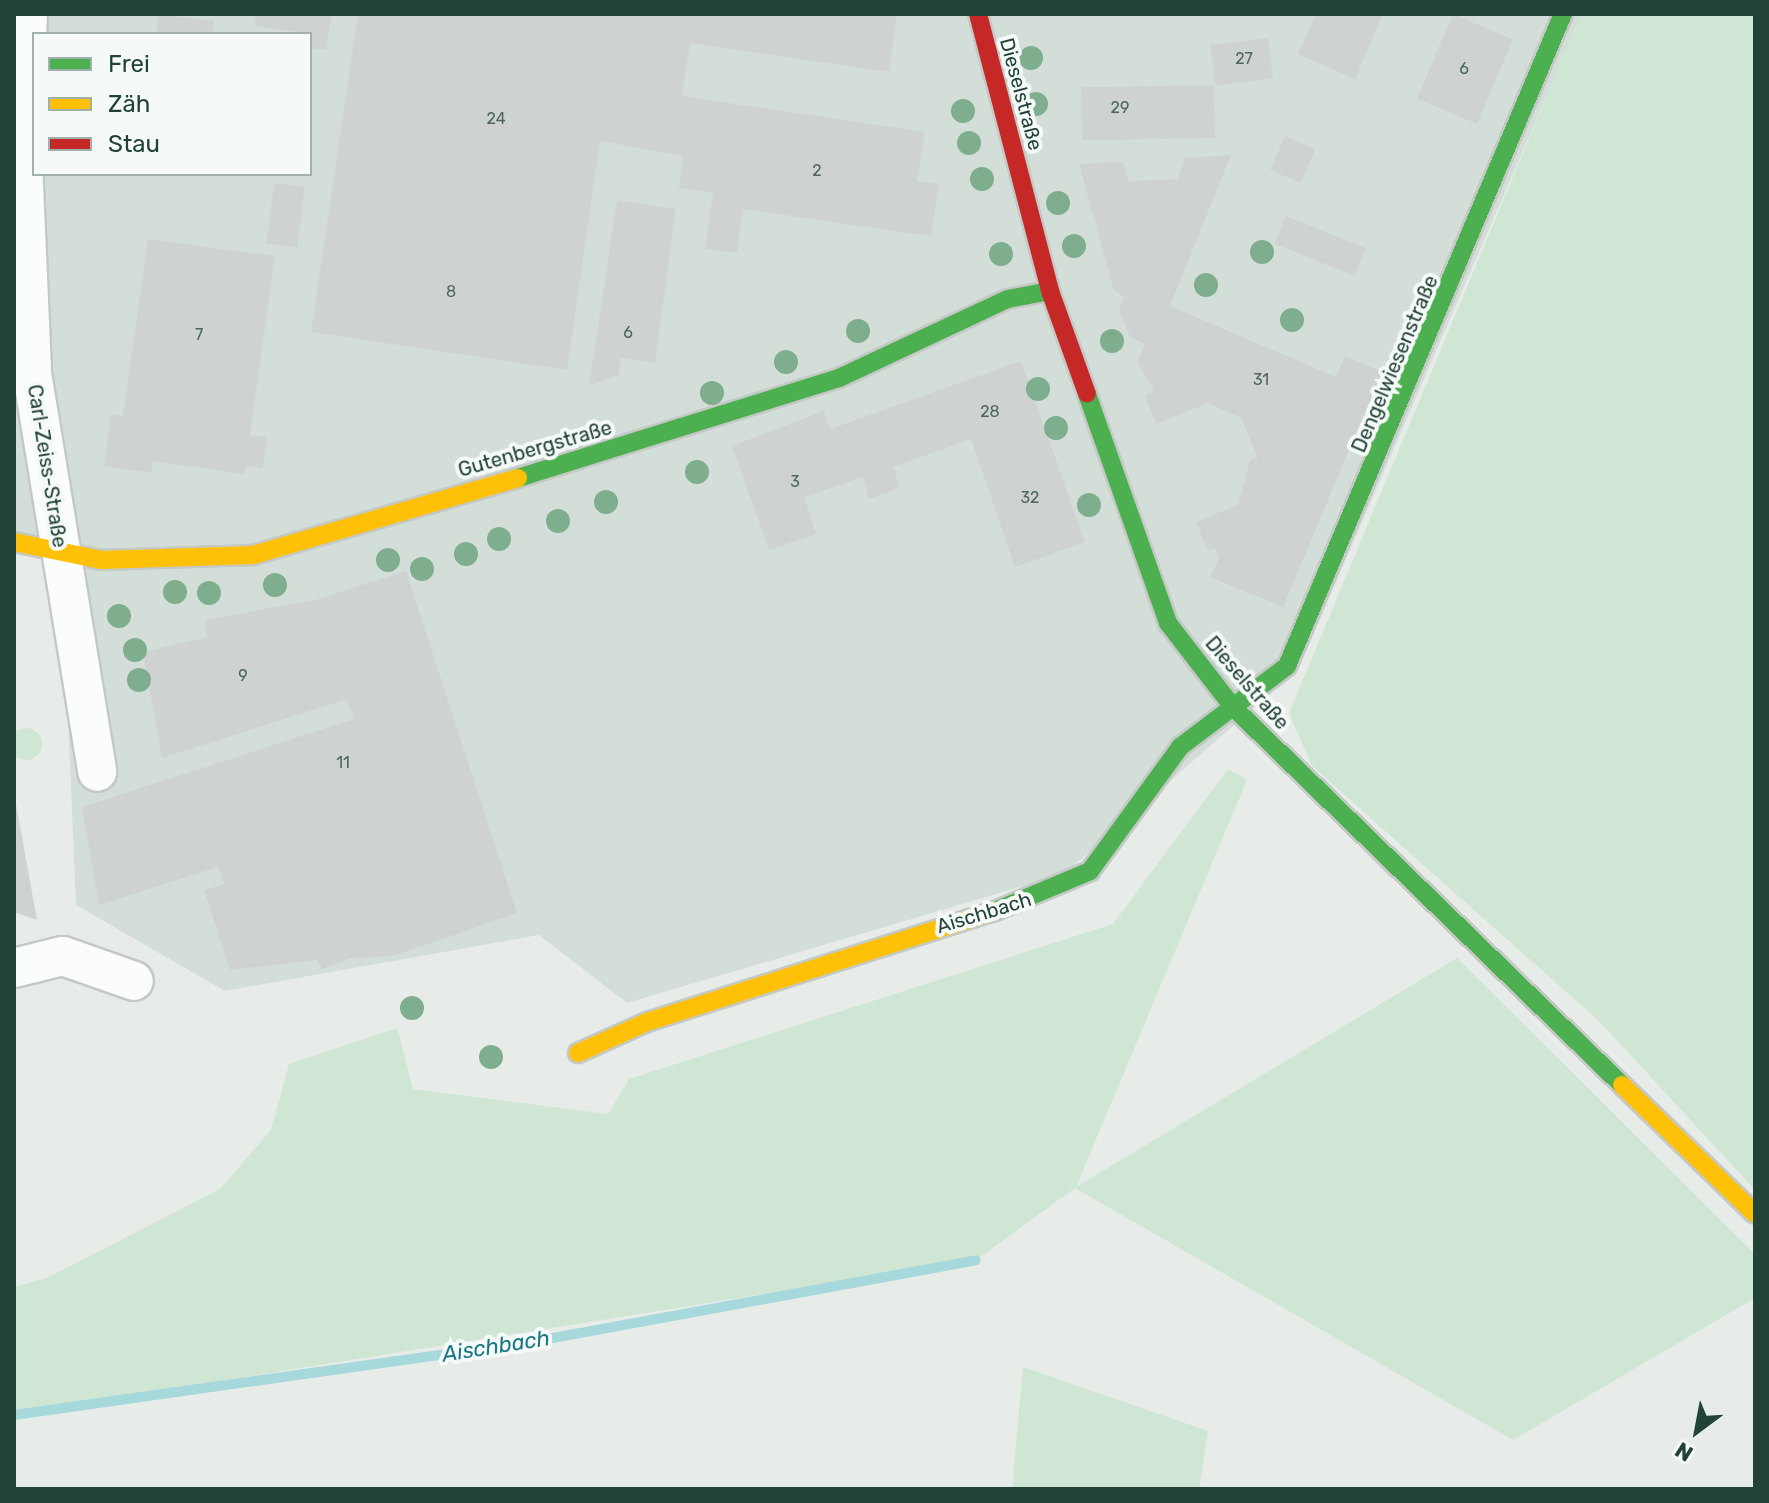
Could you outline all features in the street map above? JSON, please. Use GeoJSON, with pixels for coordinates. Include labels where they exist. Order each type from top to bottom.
{"type":"FeatureCollection","features":[{"type":"Feature","properties":{"kind":"street","name":"Carl-Zeiss-Straße"},"geometry":{"type":"LineString","coordinates":[[28,14],[22,140],[32,373],[97,772]]}},
{"type":"Feature","properties":{"kind":"street","name":"Dieselstraße"},"geometry":{"type":"LineString","coordinates":[[978,14],[1050,291],[1168,623],[1233,707],[1755,1214]]}},
{"type":"Feature","properties":{"kind":"street","name":"Dengelwiesenstraße"},"geometry":{"type":"LineString","coordinates":[[1233,707],[1287,666],[1563,14]]}},
{"type":"Feature","properties":{"kind":"street","name":"Gutenbergstraße"},"geometry":{"type":"LineString","coordinates":[[14,542],[61,552],[187,559],[293,544],[687,429],[839,378],[1008,299],[1050,291]]}},
{"type":"Feature","properties":{"kind":"street","name":"Aischbach"},"geometry":{"type":"LineString","coordinates":[[578,1053],[647,1022],[1054,892],[1090,871],[1180,747],[1233,707]]}},
{"type":"Feature","properties":{"kind":"street"},"geometry":{"type":"LineString","coordinates":[[14,968],[63,956],[134,981]]}},
{"type":"Feature","properties":{"kind":"shaded area"},"geometry":{"type":"Polygon","coordinates":[[[14,14],[1582,14],[1299,668],[1064,874],[627,1003],[539,935],[225,991],[76,905],[61,553],[14,534],[14,14]]]}},
{"type":"Feature","properties":{"kind":"green space"},"geometry":{"type":"Polygon","coordinates":[[[1581,14],[1755,14],[1755,1190],[1599,1021],[1312,766],[1289,713],[1581,14]]]}},
{"type":"Feature","properties":{"kind":"green space"},"geometry":{"type":"Polygon","coordinates":[[[26,728],[37,733],[42,744],[37,755],[26,760],[15,755],[10,744],[15,733],[26,728]]]}},
{"type":"Feature","properties":{"kind":"green space"},"geometry":{"type":"Polygon","coordinates":[[[1228,769],[1247,780],[1076,1187],[1457,958],[1755,1254],[1755,1298],[1513,1440],[1075,1188],[976,1260],[14,1414],[14,1287],[47,1278],[220,1189],[271,1130],[289,1064],[397,1028],[413,1089],[608,1114],[629,1079],[1113,924],[1228,769]]]}},
{"type":"Feature","properties":{"kind":"green space"},"geometry":{"type":"Polygon","coordinates":[[[1023,1367],[1208,1431],[1199,1489],[1012,1489],[1023,1367]]]}},
{"type":"Feature","properties":{"kind":"building"},"geometry":{"type":"Polygon","coordinates":[[[159,14],[214,21],[212,32],[156,32],[159,14]]]}},
{"type":"Feature","properties":{"kind":"building"},"geometry":{"type":"Polygon","coordinates":[[[256,14],[332,14],[326,50],[312,48],[312,32],[254,26],[256,14]]]}},
{"type":"Feature","properties":{"kind":"building"},"geometry":{"type":"Polygon","coordinates":[[[358,14],[897,14],[889,72],[690,43],[682,96],[925,132],[917,181],[939,184],[931,236],[743,209],[737,253],[705,249],[713,193],[679,188],[683,156],[600,141],[567,370],[311,332],[358,14]]]}},
{"type":"Feature","properties":{"kind":"building"},"geometry":{"type":"Polygon","coordinates":[[[1316,14],[1383,14],[1355,79],[1298,54],[1316,14]]]}},
{"type":"Feature","properties":{"kind":"building"},"geometry":{"type":"Polygon","coordinates":[[[1453,14],[1513,39],[1477,124],[1417,99],[1453,14]]]}},
{"type":"Feature","properties":{"kind":"building"},"geometry":{"type":"Polygon","coordinates":[[[1268,38],[1273,79],[1215,86],[1210,45],[1268,38]]]}},
{"type":"Feature","properties":{"kind":"building"},"geometry":{"type":"Polygon","coordinates":[[[1214,85],[1215,138],[1082,140],[1081,87],[1214,85]]]}},
{"type":"Feature","properties":{"kind":"building"},"geometry":{"type":"Polygon","coordinates":[[[1285,136],[1315,149],[1301,183],[1271,170],[1285,136]]]}},
{"type":"Feature","properties":{"kind":"building"},"geometry":{"type":"Polygon","coordinates":[[[1231,155],[1170,306],[1336,377],[1345,356],[1382,372],[1283,607],[1210,577],[1219,558],[1215,548],[1208,551],[1196,522],[1238,505],[1250,460],[1258,458],[1241,418],[1208,403],[1156,424],[1145,395],[1154,391],[1137,362],[1145,344],[1130,337],[1119,309],[1124,296],[1114,291],[1079,164],[1123,162],[1129,181],[1178,179],[1185,158],[1231,155]]]}},
{"type":"Feature","properties":{"kind":"building"},"geometry":{"type":"Polygon","coordinates":[[[274,183],[305,187],[297,247],[267,244],[274,183]]]}},
{"type":"Feature","properties":{"kind":"building"},"geometry":{"type":"Polygon","coordinates":[[[617,200],[676,209],[655,363],[621,358],[619,375],[589,386],[617,200]]]}},
{"type":"Feature","properties":{"kind":"building"},"geometry":{"type":"Polygon","coordinates":[[[1286,216],[1366,248],[1354,276],[1275,244],[1286,216]]]}},
{"type":"Feature","properties":{"kind":"building"},"geometry":{"type":"Polygon","coordinates":[[[148,239],[275,256],[250,435],[267,437],[263,468],[246,466],[245,474],[153,461],[151,473],[104,466],[111,414],[123,416],[148,239]]]}},
{"type":"Feature","properties":{"kind":"building"},"geometry":{"type":"Polygon","coordinates":[[[1021,361],[1085,542],[1015,567],[971,439],[893,467],[900,488],[869,499],[863,477],[804,497],[816,534],[769,550],[732,446],[824,411],[830,429],[1021,361]]]}},
{"type":"Feature","properties":{"kind":"building"},"geometry":{"type":"Polygon","coordinates":[[[406,571],[517,913],[393,956],[351,958],[322,969],[317,960],[230,970],[204,890],[224,884],[218,867],[99,905],[82,807],[354,719],[347,699],[162,758],[143,652],[207,637],[205,620],[315,600],[406,571]]]}},
{"type":"Feature","properties":{"kind":"building"},"geometry":{"type":"Polygon","coordinates":[[[16,804],[37,920],[14,912],[16,804]]]}},
{"type":"Feature","properties":{"kind":"waterway","name":"Aischbach"},"geometry":{"type":"LineString","coordinates":[[14,1415],[531,1342],[976,1260]]}},
{"type":"Feature","properties":{"kind":"traffic: fast"},"geometry":{"type":"LineString","coordinates":[[995,911],[1090,871],[1180,747],[1287,666],[1563,14]]}},
{"type":"Feature","properties":{"kind":"traffic: fast"},"geometry":{"type":"LineString","coordinates":[[518,478],[839,378],[1008,299],[1050,291]]}},
{"type":"Feature","properties":{"kind":"traffic: fast"},"geometry":{"type":"LineString","coordinates":[[1087,394],[1168,623],[1233,707],[1622,1085]]}},
{"type":"Feature","properties":{"kind":"traffic: slow"},"geometry":{"type":"LineString","coordinates":[[14,542],[102,560],[253,555],[518,478]]}},
{"type":"Feature","properties":{"kind":"traffic: slow"},"geometry":{"type":"LineString","coordinates":[[578,1053],[647,1022],[995,911]]}},
{"type":"Feature","properties":{"kind":"traffic: slow"},"geometry":{"type":"LineString","coordinates":[[1622,1085],[1755,1214]]}},
{"type":"Feature","properties":{"kind":"traffic: jam"},"geometry":{"type":"LineString","coordinates":[[978,14],[1050,291],[1087,394]]}}]}
